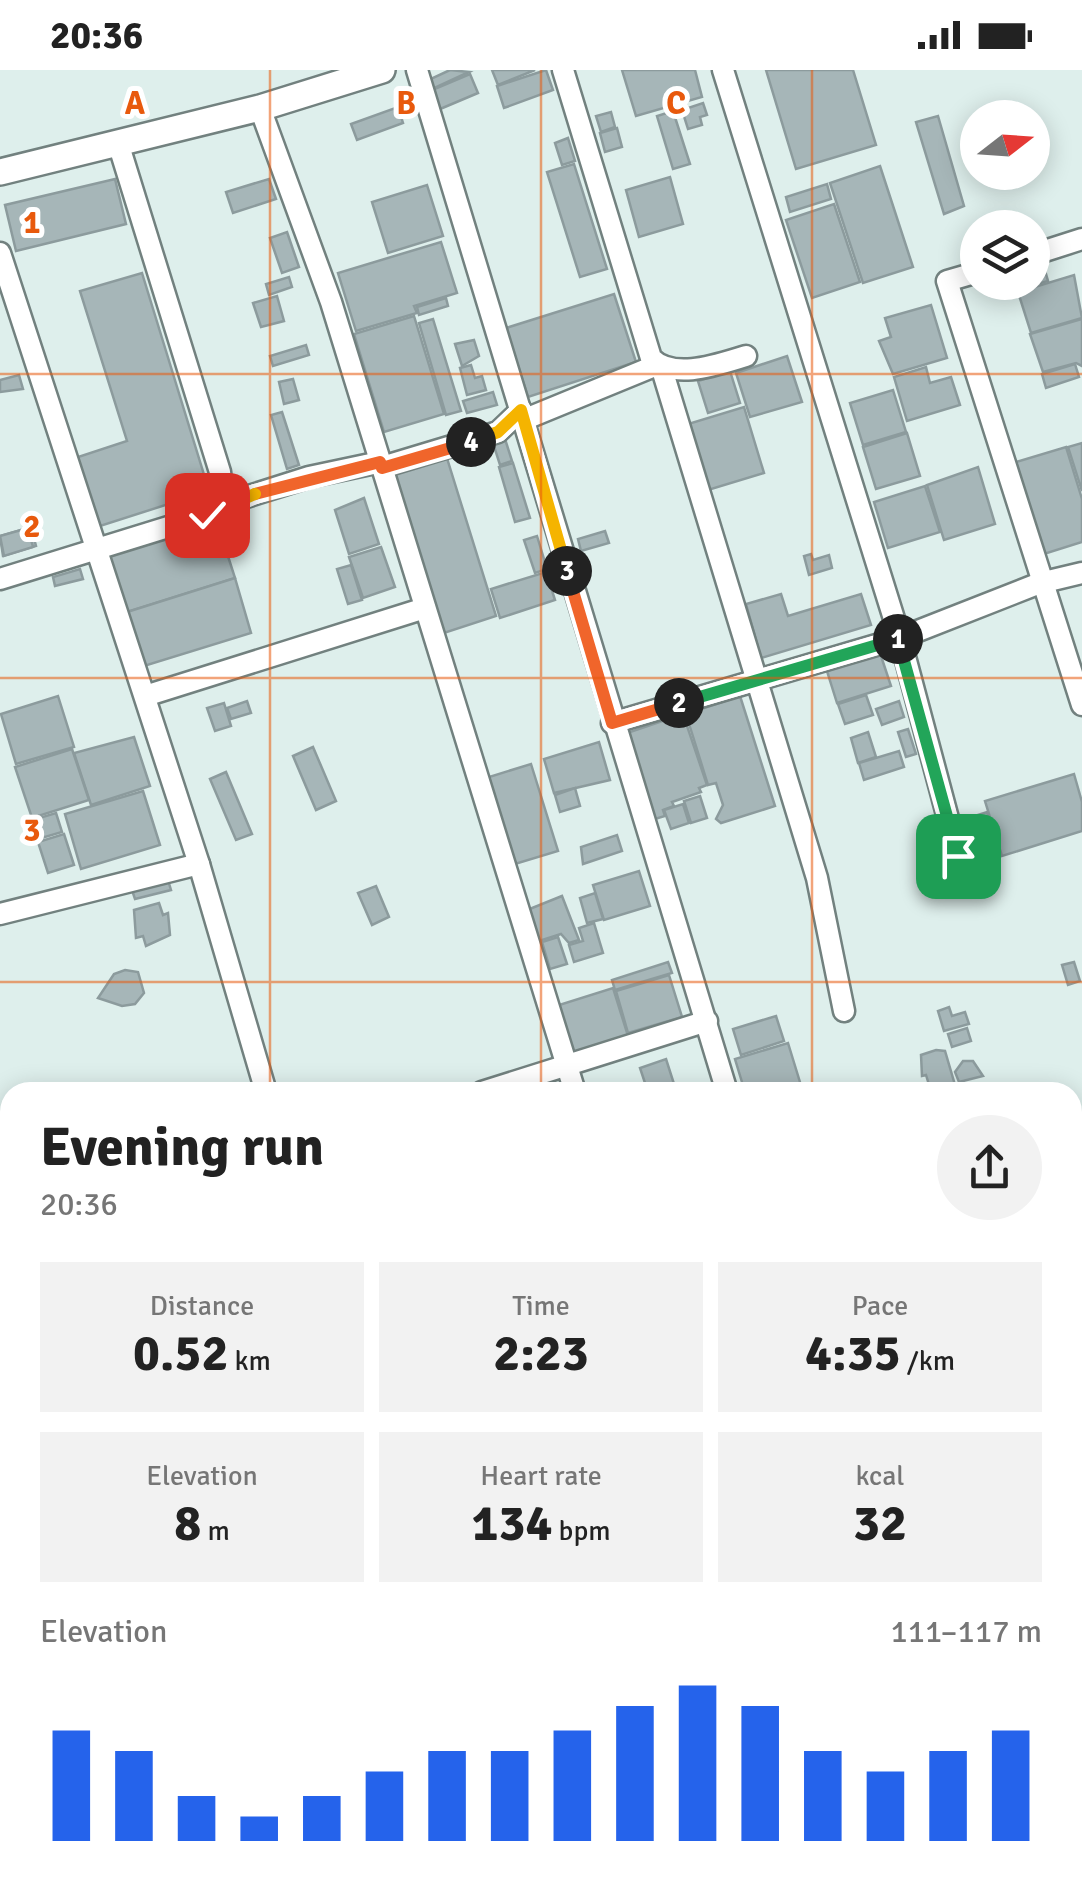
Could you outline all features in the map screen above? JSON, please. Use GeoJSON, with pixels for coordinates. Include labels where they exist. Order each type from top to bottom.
{"type":"FeatureCollection","features":[{"type":"Feature","properties":{"kind":"main road"},"geometry":{"type":"LineString","coordinates":[[0,172],[119,146],[382,70]]}},
{"type":"Feature","properties":{"kind":"street"},"geometry":{"type":"LineString","coordinates":[[417,70],[724,1082]]}},
{"type":"Feature","properties":{"kind":"street"},"geometry":{"type":"LineString","coordinates":[[563,70],[642,339],[659,365],[817,878],[844,1011]]}},
{"type":"Feature","properties":{"kind":"street"},"geometry":{"type":"LineString","coordinates":[[723,70],[900,638],[958,856]]}},
{"type":"Feature","properties":{"kind":"street"},"geometry":{"type":"LineString","coordinates":[[260,108],[331,302],[572,1082]]}},
{"type":"Feature","properties":{"kind":"street"},"geometry":{"type":"LineString","coordinates":[[119,146],[220,472],[224,504]]}},
{"type":"Feature","properties":{"kind":"street"},"geometry":{"type":"LineString","coordinates":[[1050,249],[1082,238]]}},
{"type":"Feature","properties":{"kind":"street"},"geometry":{"type":"LineString","coordinates":[[0,253],[199,864],[263,1082]]}},
{"type":"Feature","properties":{"kind":"street"},"geometry":{"type":"LineString","coordinates":[[960,277],[947,281],[1040,584],[1082,705]]}},
{"type":"Feature","properties":{"kind":"street"},"geometry":{"type":"LineString","coordinates":[[0,579],[96,546],[207,515],[224,504],[309,477],[381,464],[488,437],[522,415],[659,365],[707,368],[746,356]]}},
{"type":"Feature","properties":{"kind":"street"},"geometry":{"type":"LineString","coordinates":[[612,723],[900,638],[1040,584],[1082,573]]}},
{"type":"Feature","properties":{"kind":"street"},"geometry":{"type":"LineString","coordinates":[[144,696],[425,608]]}},
{"type":"Feature","properties":{"kind":"street"},"geometry":{"type":"LineString","coordinates":[[0,914],[199,864]]}},
{"type":"Feature","properties":{"kind":"street"},"geometry":{"type":"LineString","coordinates":[[514,1082],[708,1021]]}},
{"type":"Feature","properties":{"kind":"building"},"geometry":{"type":"Polygon","coordinates":[[[450,70],[469,72],[428,91],[424,82],[450,70]]]}},
{"type":"Feature","properties":{"kind":"building"},"geometry":{"type":"Polygon","coordinates":[[[492,70],[535,70],[498,85],[492,70]]]}},
{"type":"Feature","properties":{"kind":"building"},"geometry":{"type":"Polygon","coordinates":[[[546,70],[553,90],[504,108],[497,86],[546,70]]]}},
{"type":"Feature","properties":{"kind":"building"},"geometry":{"type":"Polygon","coordinates":[[[622,70],[695,70],[702,97],[636,116],[622,70]]]}},
{"type":"Feature","properties":{"kind":"building"},"geometry":{"type":"Polygon","coordinates":[[[766,70],[853,70],[876,145],[796,169],[766,70]]]}},
{"type":"Feature","properties":{"kind":"building"},"geometry":{"type":"Polygon","coordinates":[[[470,74],[478,93],[433,112],[425,93],[470,74]]]}},
{"type":"Feature","properties":{"kind":"building"},"geometry":{"type":"Polygon","coordinates":[[[703,103],[707,115],[700,117],[702,125],[688,129],[682,110],[703,103]]]}},
{"type":"Feature","properties":{"kind":"building"},"geometry":{"type":"Polygon","coordinates":[[[398,107],[403,123],[357,140],[351,124],[398,107]]]}},
{"type":"Feature","properties":{"kind":"building"},"geometry":{"type":"Polygon","coordinates":[[[673,111],[690,164],[673,169],[657,116],[673,111]]]}},
{"type":"Feature","properties":{"kind":"building"},"geometry":{"type":"Polygon","coordinates":[[[611,112],[615,127],[601,132],[596,116],[611,112]]]}},
{"type":"Feature","properties":{"kind":"building"},"geometry":{"type":"Polygon","coordinates":[[[938,116],[964,206],[944,214],[916,122],[938,116]]]}},
{"type":"Feature","properties":{"kind":"building"},"geometry":{"type":"Polygon","coordinates":[[[617,128],[622,147],[605,152],[600,133],[617,128]]]}},
{"type":"Feature","properties":{"kind":"building"},"geometry":{"type":"Polygon","coordinates":[[[568,138],[575,161],[562,165],[555,143],[568,138]]]}},
{"type":"Feature","properties":{"kind":"building"},"geometry":{"type":"Polygon","coordinates":[[[574,164],[607,269],[580,277],[547,172],[574,164]]]}},
{"type":"Feature","properties":{"kind":"building"},"geometry":{"type":"Polygon","coordinates":[[[880,166],[913,267],[863,283],[830,183],[880,166]]]}},
{"type":"Feature","properties":{"kind":"building"},"geometry":{"type":"Polygon","coordinates":[[[670,177],[683,224],[639,237],[626,190],[670,177]]]}},
{"type":"Feature","properties":{"kind":"building"},"geometry":{"type":"Polygon","coordinates":[[[115,179],[126,224],[16,251],[5,205],[115,179]]]}},
{"type":"Feature","properties":{"kind":"building"},"geometry":{"type":"Polygon","coordinates":[[[269,179],[276,199],[233,213],[226,192],[269,179]]]}},
{"type":"Feature","properties":{"kind":"building"},"geometry":{"type":"Polygon","coordinates":[[[827,184],[831,199],[790,212],[786,197],[827,184]]]}},
{"type":"Feature","properties":{"kind":"building"},"geometry":{"type":"Polygon","coordinates":[[[427,185],[443,236],[388,253],[372,202],[427,185]]]}},
{"type":"Feature","properties":{"kind":"building"},"geometry":{"type":"Polygon","coordinates":[[[834,204],[860,282],[812,298],[786,220],[834,204]]]}},
{"type":"Feature","properties":{"kind":"building"},"geometry":{"type":"Polygon","coordinates":[[[287,232],[299,267],[282,273],[270,238],[287,232]]]}},
{"type":"Feature","properties":{"kind":"building"},"geometry":{"type":"Polygon","coordinates":[[[441,242],[457,293],[414,306],[417,313],[356,331],[338,273],[441,242]]]}},
{"type":"Feature","properties":{"kind":"building"},"geometry":{"type":"Polygon","coordinates":[[[142,273],[209,491],[97,527],[75,458],[127,441],[80,291],[142,273]]]}},
{"type":"Feature","properties":{"kind":"building"},"geometry":{"type":"Polygon","coordinates":[[[1074,275],[1082,318],[1031,333],[1021,300],[1050,300],[1050,282],[1074,275]]]}},
{"type":"Feature","properties":{"kind":"building"},"geometry":{"type":"Polygon","coordinates":[[[289,277],[292,287],[269,295],[266,284],[289,277]]]}},
{"type":"Feature","properties":{"kind":"building"},"geometry":{"type":"Polygon","coordinates":[[[614,294],[636,362],[528,397],[506,328],[614,294]]]}},
{"type":"Feature","properties":{"kind":"building"},"geometry":{"type":"Polygon","coordinates":[[[277,296],[284,321],[261,327],[253,303],[277,296]]]}},
{"type":"Feature","properties":{"kind":"building"},"geometry":{"type":"Polygon","coordinates":[[[446,298],[448,306],[419,315],[417,307],[446,298]]]}},
{"type":"Feature","properties":{"kind":"building"},"geometry":{"type":"Polygon","coordinates":[[[931,305],[947,358],[893,374],[879,341],[891,337],[885,318],[931,305]]]}},
{"type":"Feature","properties":{"kind":"building"},"geometry":{"type":"Polygon","coordinates":[[[414,316],[444,414],[384,432],[354,334],[414,316]]]}},
{"type":"Feature","properties":{"kind":"building"},"geometry":{"type":"Polygon","coordinates":[[[433,319],[461,411],[446,415],[419,323],[433,319]]]}},
{"type":"Feature","properties":{"kind":"building"},"geometry":{"type":"Polygon","coordinates":[[[1082,319],[1082,366],[1076,363],[1043,372],[1030,334],[1082,319]]]}},
{"type":"Feature","properties":{"kind":"building"},"geometry":{"type":"Polygon","coordinates":[[[474,340],[479,356],[462,366],[455,344],[474,340]]]}},
{"type":"Feature","properties":{"kind":"building"},"geometry":{"type":"Polygon","coordinates":[[[306,345],[309,355],[273,366],[270,356],[306,345]]]}},
{"type":"Feature","properties":{"kind":"building"},"geometry":{"type":"Polygon","coordinates":[[[787,356],[802,402],[750,417],[736,373],[787,356]]]}},
{"type":"Feature","properties":{"kind":"building"},"geometry":{"type":"Polygon","coordinates":[[[1075,364],[1079,377],[1046,388],[1042,374],[1075,364]]]}},
{"type":"Feature","properties":{"kind":"building"},"geometry":{"type":"Polygon","coordinates":[[[471,365],[475,378],[482,376],[486,390],[467,395],[460,368],[471,365]]]}},
{"type":"Feature","properties":{"kind":"building"},"geometry":{"type":"Polygon","coordinates":[[[926,367],[930,383],[951,377],[960,405],[907,421],[894,377],[926,367]]]}},
{"type":"Feature","properties":{"kind":"building"},"geometry":{"type":"Polygon","coordinates":[[[730,371],[740,403],[708,413],[698,381],[730,371]]]}},
{"type":"Feature","properties":{"kind":"building"},"geometry":{"type":"Polygon","coordinates":[[[19,375],[23,389],[0,392],[0,380],[19,375]]]}},
{"type":"Feature","properties":{"kind":"building"},"geometry":{"type":"Polygon","coordinates":[[[293,379],[299,400],[284,404],[279,382],[293,379]]]}},
{"type":"Feature","properties":{"kind":"building"},"geometry":{"type":"Polygon","coordinates":[[[893,390],[906,432],[863,445],[850,403],[893,390]]]}},
{"type":"Feature","properties":{"kind":"building"},"geometry":{"type":"Polygon","coordinates":[[[493,392],[497,405],[467,413],[463,401],[493,392]]]}},
{"type":"Feature","properties":{"kind":"building"},"geometry":{"type":"Polygon","coordinates":[[[744,407],[764,473],[708,490],[688,424],[744,407]]]}},
{"type":"Feature","properties":{"kind":"building"},"geometry":{"type":"Polygon","coordinates":[[[282,412],[299,465],[287,469],[271,415],[282,412]]]}},
{"type":"Feature","properties":{"kind":"building"},"geometry":{"type":"Polygon","coordinates":[[[907,433],[920,476],[876,489],[863,447],[907,433]]]}},
{"type":"Feature","properties":{"kind":"building"},"geometry":{"type":"Polygon","coordinates":[[[505,439],[512,461],[500,465],[493,443],[505,439]]]}},
{"type":"Feature","properties":{"kind":"building"},"geometry":{"type":"Polygon","coordinates":[[[1082,443],[1082,491],[1068,447],[1082,443]]]}},
{"type":"Feature","properties":{"kind":"building"},"geometry":{"type":"Polygon","coordinates":[[[1066,447],[1082,499],[1082,542],[1044,554],[1016,462],[1066,447]]]}},
{"type":"Feature","properties":{"kind":"building"},"geometry":{"type":"Polygon","coordinates":[[[446,455],[496,616],[444,633],[394,472],[446,455]]]}},
{"type":"Feature","properties":{"kind":"building"},"geometry":{"type":"Polygon","coordinates":[[[513,463],[530,518],[515,522],[499,467],[513,463]]]}},
{"type":"Feature","properties":{"kind":"building"},"geometry":{"type":"Polygon","coordinates":[[[978,467],[995,524],[944,540],[927,485],[978,467]]]}},
{"type":"Feature","properties":{"kind":"building"},"geometry":{"type":"Polygon","coordinates":[[[925,486],[940,532],[888,548],[874,502],[925,486]]]}},
{"type":"Feature","properties":{"kind":"building"},"geometry":{"type":"Polygon","coordinates":[[[364,498],[379,544],[349,554],[335,510],[364,498]]]}},
{"type":"Feature","properties":{"kind":"building"},"geometry":{"type":"Polygon","coordinates":[[[217,522],[235,578],[127,612],[109,555],[217,522]]]}},
{"type":"Feature","properties":{"kind":"building"},"geometry":{"type":"Polygon","coordinates":[[[31,527],[36,546],[3,556],[0,536],[31,527]]]}},
{"type":"Feature","properties":{"kind":"building"},"geometry":{"type":"Polygon","coordinates":[[[28,528],[33,547],[4,556],[0,536],[28,528]]]}},
{"type":"Feature","properties":{"kind":"building"},"geometry":{"type":"Polygon","coordinates":[[[605,531],[609,543],[581,551],[578,539],[605,531]]]}},
{"type":"Feature","properties":{"kind":"building"},"geometry":{"type":"Polygon","coordinates":[[[537,536],[547,569],[535,573],[524,540],[537,536]]]}},
{"type":"Feature","properties":{"kind":"building"},"geometry":{"type":"Polygon","coordinates":[[[381,547],[395,587],[363,598],[349,557],[381,547]]]}},
{"type":"Feature","properties":{"kind":"building"},"geometry":{"type":"Polygon","coordinates":[[[811,554],[813,560],[829,555],[832,568],[809,575],[804,556],[811,554]]]}},
{"type":"Feature","properties":{"kind":"building"},"geometry":{"type":"Polygon","coordinates":[[[351,565],[362,600],[348,604],[337,569],[351,565]]]}},
{"type":"Feature","properties":{"kind":"building"},"geometry":{"type":"Polygon","coordinates":[[[80,569],[83,579],[55,586],[53,577],[80,569]]]}},
{"type":"Feature","properties":{"kind":"building"},"geometry":{"type":"Polygon","coordinates":[[[546,572],[555,600],[500,618],[491,589],[546,572]]]}},
{"type":"Feature","properties":{"kind":"building"},"geometry":{"type":"Polygon","coordinates":[[[235,578],[251,633],[144,666],[127,612],[235,578]]]}},
{"type":"Feature","properties":{"kind":"building"},"geometry":{"type":"Polygon","coordinates":[[[781,594],[788,616],[861,594],[871,625],[761,658],[746,604],[781,594]]]}},
{"type":"Feature","properties":{"kind":"building"},"geometry":{"type":"Polygon","coordinates":[[[880,653],[891,686],[837,703],[827,671],[880,653]]]}},
{"type":"Feature","properties":{"kind":"building"},"geometry":{"type":"Polygon","coordinates":[[[866,695],[873,715],[845,724],[838,704],[866,695]]]}},
{"type":"Feature","properties":{"kind":"building"},"geometry":{"type":"Polygon","coordinates":[[[58,696],[74,747],[16,764],[1,714],[58,696]]]}},
{"type":"Feature","properties":{"kind":"building"},"geometry":{"type":"Polygon","coordinates":[[[740,696],[775,806],[721,823],[716,819],[723,805],[716,783],[708,785],[686,714],[740,696]]]}},
{"type":"Feature","properties":{"kind":"building"},"geometry":{"type":"Polygon","coordinates":[[[247,701],[251,713],[231,719],[227,708],[247,701]]]}},
{"type":"Feature","properties":{"kind":"building"},"geometry":{"type":"Polygon","coordinates":[[[899,701],[904,717],[882,725],[876,709],[899,701]]]}},
{"type":"Feature","properties":{"kind":"building"},"geometry":{"type":"Polygon","coordinates":[[[224,703],[231,726],[215,731],[207,708],[224,703]]]}},
{"type":"Feature","properties":{"kind":"building"},"geometry":{"type":"Polygon","coordinates":[[[683,714],[707,785],[699,788],[701,792],[672,802],[674,806],[663,810],[665,816],[655,819],[627,733],[683,714]]]}},
{"type":"Feature","properties":{"kind":"building"},"geometry":{"type":"Polygon","coordinates":[[[908,729],[916,754],[906,757],[898,732],[908,729]]]}},
{"type":"Feature","properties":{"kind":"building"},"geometry":{"type":"Polygon","coordinates":[[[868,732],[876,757],[858,763],[851,738],[868,732]]]}},
{"type":"Feature","properties":{"kind":"building"},"geometry":{"type":"Polygon","coordinates":[[[134,737],[150,786],[91,805],[74,753],[134,737]]]}},
{"type":"Feature","properties":{"kind":"building"},"geometry":{"type":"Polygon","coordinates":[[[599,742],[610,780],[554,793],[544,759],[599,742]]]}},
{"type":"Feature","properties":{"kind":"building"},"geometry":{"type":"Polygon","coordinates":[[[313,747],[336,801],[316,810],[293,756],[313,747]]]}},
{"type":"Feature","properties":{"kind":"building"},"geometry":{"type":"Polygon","coordinates":[[[72,749],[89,800],[32,818],[15,767],[72,749]]]}},
{"type":"Feature","properties":{"kind":"building"},"geometry":{"type":"Polygon","coordinates":[[[899,751],[904,767],[864,780],[859,763],[899,751]]]}},
{"type":"Feature","properties":{"kind":"building"},"geometry":{"type":"Polygon","coordinates":[[[531,764],[558,851],[515,864],[489,777],[531,764]]]}},
{"type":"Feature","properties":{"kind":"building"},"geometry":{"type":"Polygon","coordinates":[[[226,772],[252,834],[236,840],[210,779],[226,772]]]}},
{"type":"Feature","properties":{"kind":"building"},"geometry":{"type":"Polygon","coordinates":[[[1074,774],[1082,802],[1082,831],[1002,856],[985,801],[1074,774]]]}},
{"type":"Feature","properties":{"kind":"building"},"geometry":{"type":"Polygon","coordinates":[[[575,788],[580,806],[560,812],[555,795],[575,788]]]}},
{"type":"Feature","properties":{"kind":"building"},"geometry":{"type":"Polygon","coordinates":[[[143,791],[160,845],[81,869],[65,814],[143,791]]]}},
{"type":"Feature","properties":{"kind":"building"},"geometry":{"type":"Polygon","coordinates":[[[700,796],[707,818],[691,823],[684,801],[700,796]]]}},
{"type":"Feature","properties":{"kind":"building"},"geometry":{"type":"Polygon","coordinates":[[[683,804],[689,823],[671,829],[664,810],[683,804]]]}},
{"type":"Feature","properties":{"kind":"building"},"geometry":{"type":"Polygon","coordinates":[[[987,812],[1000,856],[980,863],[965,819],[987,812]]]}},
{"type":"Feature","properties":{"kind":"building"},"geometry":{"type":"Polygon","coordinates":[[[56,813],[62,832],[35,840],[29,821],[56,813]]]}},
{"type":"Feature","properties":{"kind":"building"},"geometry":{"type":"Polygon","coordinates":[[[64,834],[74,865],[48,873],[38,842],[64,834]]]}},
{"type":"Feature","properties":{"kind":"building"},"geometry":{"type":"Polygon","coordinates":[[[617,835],[622,851],[583,864],[581,847],[617,835]]]}},
{"type":"Feature","properties":{"kind":"building"},"geometry":{"type":"Polygon","coordinates":[[[639,871],[650,906],[604,920],[593,885],[639,871]]]}},
{"type":"Feature","properties":{"kind":"building"},"geometry":{"type":"Polygon","coordinates":[[[168,880],[171,890],[135,899],[132,890],[168,880]]]}},
{"type":"Feature","properties":{"kind":"building"},"geometry":{"type":"Polygon","coordinates":[[[376,886],[389,917],[372,925],[358,893],[376,886]]]}},
{"type":"Feature","properties":{"kind":"building"},"geometry":{"type":"Polygon","coordinates":[[[595,893],[603,919],[587,923],[580,898],[595,893]]]}},
{"type":"Feature","properties":{"kind":"building"},"geometry":{"type":"Polygon","coordinates":[[[562,896],[579,940],[569,943],[561,934],[536,942],[527,910],[562,896]]]}},
{"type":"Feature","properties":{"kind":"building"},"geometry":{"type":"Polygon","coordinates":[[[159,903],[163,915],[168,913],[170,935],[146,946],[143,936],[136,938],[134,910],[159,903]]]}},
{"type":"Feature","properties":{"kind":"building"},"geometry":{"type":"Polygon","coordinates":[[[594,923],[603,953],[574,962],[569,945],[583,941],[579,928],[594,923]]]}},
{"type":"Feature","properties":{"kind":"building"},"geometry":{"type":"Polygon","coordinates":[[[558,937],[567,964],[550,969],[542,942],[558,937]]]}},
{"type":"Feature","properties":{"kind":"building"},"geometry":{"type":"Polygon","coordinates":[[[668,962],[672,973],[615,990],[612,980],[668,962]]]}},
{"type":"Feature","properties":{"kind":"building"},"geometry":{"type":"Polygon","coordinates":[[[1074,962],[1080,981],[1068,985],[1062,965],[1074,962]]]}},
{"type":"Feature","properties":{"kind":"building"},"geometry":{"type":"Polygon","coordinates":[[[125,970],[138,972],[144,993],[135,1004],[122,1006],[98,998],[114,974],[125,970]]]}},
{"type":"Feature","properties":{"kind":"building"},"geometry":{"type":"Polygon","coordinates":[[[669,975],[682,1017],[628,1033],[616,991],[669,975]]]}},
{"type":"Feature","properties":{"kind":"building"},"geometry":{"type":"Polygon","coordinates":[[[613,988],[628,1036],[574,1053],[559,1005],[613,988]]]}},
{"type":"Feature","properties":{"kind":"building"},"geometry":{"type":"Polygon","coordinates":[[[949,1007],[952,1016],[965,1012],[969,1024],[944,1031],[938,1011],[949,1007]]]}},
{"type":"Feature","properties":{"kind":"building"},"geometry":{"type":"Polygon","coordinates":[[[776,1016],[784,1041],[741,1055],[733,1029],[776,1016]]]}},
{"type":"Feature","properties":{"kind":"building"},"geometry":{"type":"Polygon","coordinates":[[[967,1028],[971,1041],[952,1047],[948,1034],[967,1028]]]}},
{"type":"Feature","properties":{"kind":"building"},"geometry":{"type":"Polygon","coordinates":[[[788,1043],[800,1082],[742,1082],[735,1059],[788,1043]]]}},
{"type":"Feature","properties":{"kind":"building"},"geometry":{"type":"Polygon","coordinates":[[[945,1051],[954,1082],[928,1082],[926,1075],[922,1076],[921,1055],[945,1051]]]}},
{"type":"Feature","properties":{"kind":"building"},"geometry":{"type":"Polygon","coordinates":[[[666,1059],[673,1082],[645,1082],[640,1068],[666,1059]]]}},
{"type":"Feature","properties":{"kind":"building"},"geometry":{"type":"Polygon","coordinates":[[[963,1061],[973,1061],[983,1076],[959,1082],[955,1072],[963,1061]]]}},
{"type":"Feature","properties":{"kind":"route"},"geometry":{"type":"LineString","coordinates":[[207,515],[224,504],[309,477],[380,462],[382,468],[478,441],[498,432],[521,410],[612,723],[900,638],[958,856]]}}]}
